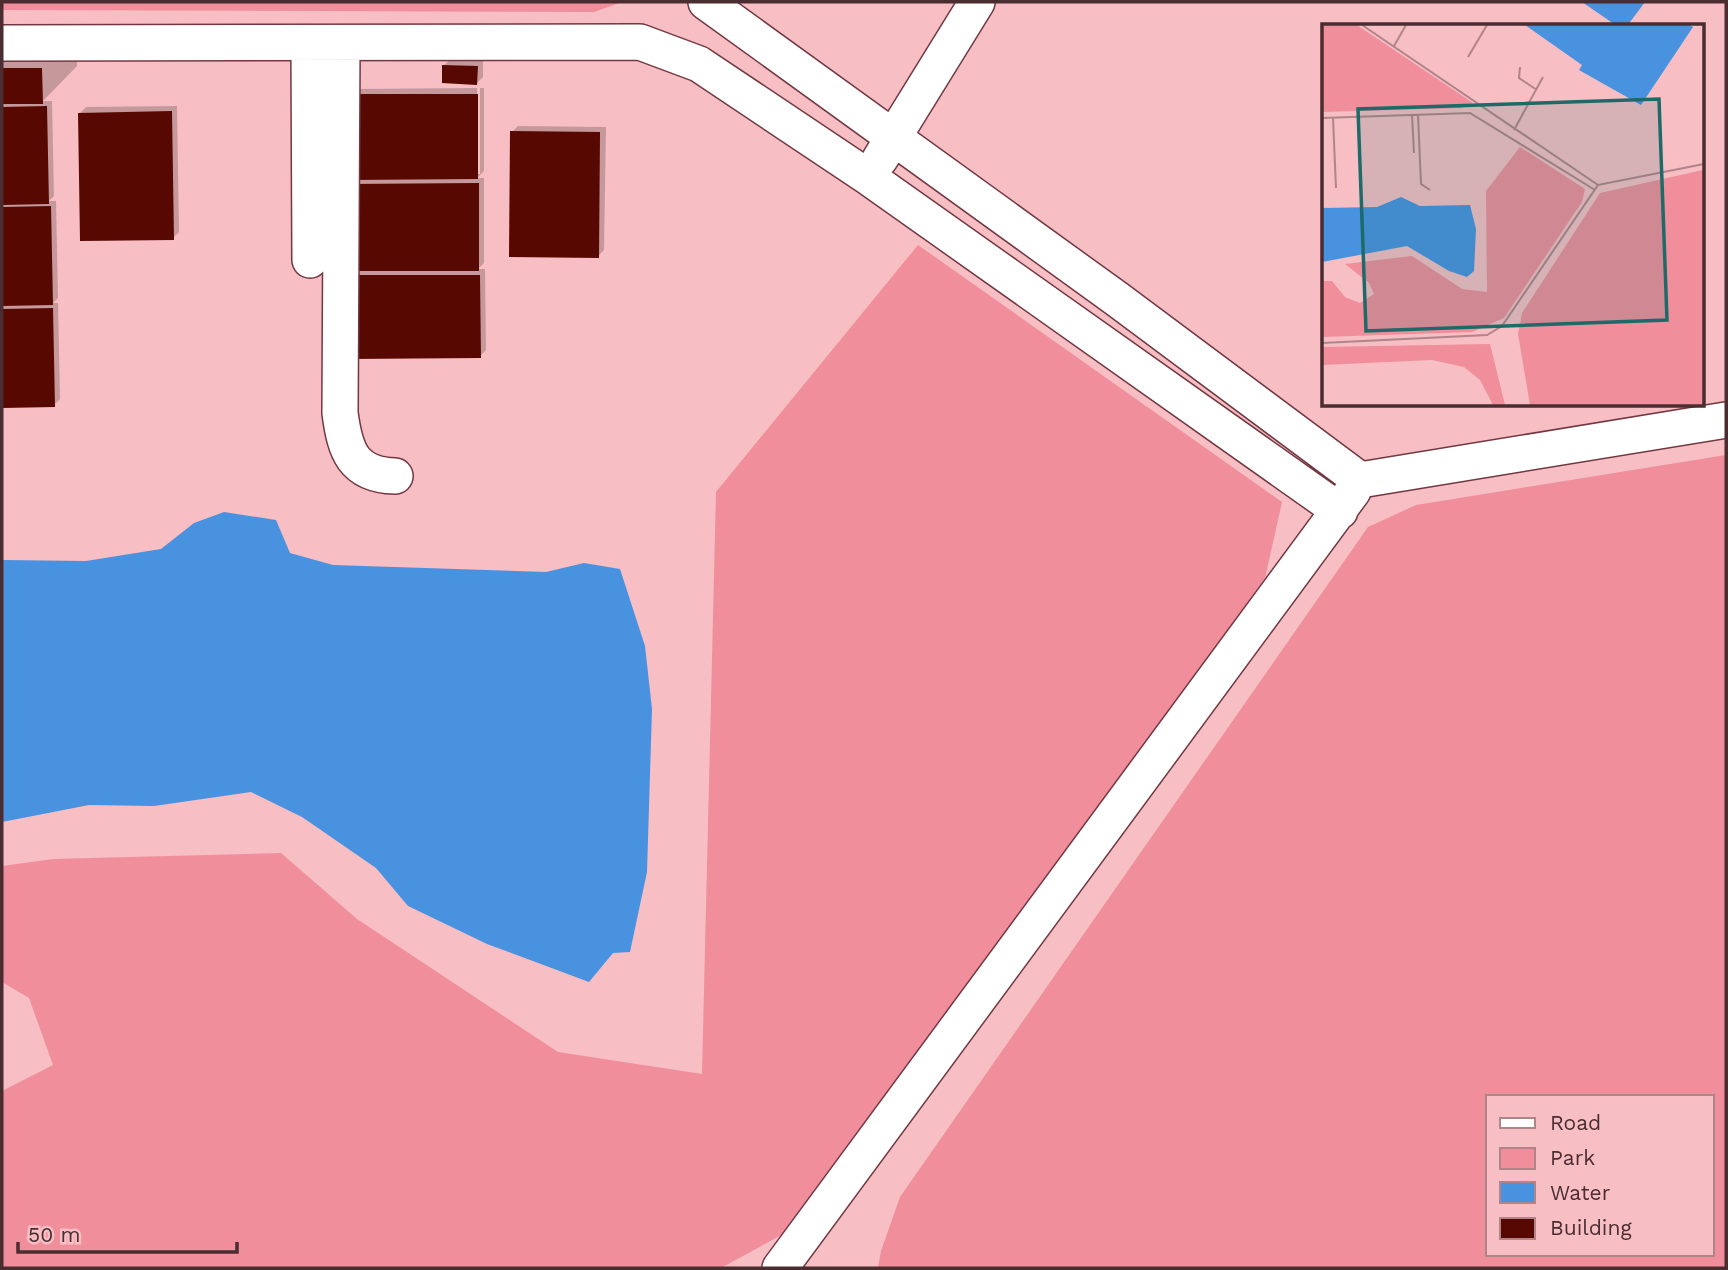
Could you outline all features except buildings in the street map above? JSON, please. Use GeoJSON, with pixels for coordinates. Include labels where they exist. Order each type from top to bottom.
{"type":"FeatureCollection","features":[{"type":"Feature","properties":{"kind":"street"},"geometry":{"type":"LineString","coordinates":[[706,2],[1117,299],[1360,480],[1726,420]]}},
{"type":"Feature","properties":{"kind":"street"},"geometry":{"type":"LineString","coordinates":[[869,177],[977,2]]}},
{"type":"Feature","properties":{"kind":"street"},"geometry":{"type":"LineString","coordinates":[[2,43],[640,42],[699,64],[869,177],[1340,511]]}},
{"type":"Feature","properties":{"kind":"street"},"geometry":{"type":"LineString","coordinates":[[310,260],[325,43]]}},
{"type":"Feature","properties":{"kind":"street"},"geometry":{"type":"LineString","coordinates":[[325,43],[343,439],[356,464],[375,476],[396,476]]}},
{"type":"Feature","properties":{"kind":"street"},"geometry":{"type":"LineString","coordinates":[[1090,334],[1117,299]]}},
{"type":"Feature","properties":{"kind":"street"},"geometry":{"type":"LineString","coordinates":[[780,1268],[1340,511],[1360,480]]}},
{"type":"Feature","properties":{"kind":"green space"},"geometry":{"type":"Polygon","coordinates":[[[2,2],[622,2],[594,12],[2,10],[2,2]]]}},
{"type":"Feature","properties":{"kind":"green space"},"geometry":{"type":"Polygon","coordinates":[[[918,245],[1282,502],[1265,578],[796,1227],[721,1268],[2,1268],[2,1091],[53,1065],[29,998],[2,982],[2,866],[53,859],[281,853],[357,919],[558,1052],[702,1074],[716,492],[918,245]]]}},
{"type":"Feature","properties":{"kind":"green space"},"geometry":{"type":"Polygon","coordinates":[[[1726,455],[1726,1268],[878,1268],[881,1251],[900,1197],[1368,527],[1416,505],[1726,455]]]}},
{"type":"Feature","properties":{"kind":"water"},"geometry":{"type":"Polygon","coordinates":[[[1582,2],[1645,2],[1628,24],[1614,24],[1582,2]]]}},
{"type":"Feature","properties":{"kind":"water"},"geometry":{"type":"Polygon","coordinates":[[[224,512],[276,520],[290,553],[333,565],[546,572],[584,563],[620,569],[645,646],[652,709],[647,872],[630,952],[613,953],[589,982],[487,944],[408,906],[376,868],[302,817],[251,792],[154,806],[89,805],[2,822],[2,560],[86,561],[161,549],[194,523],[224,512]]]}}]}
